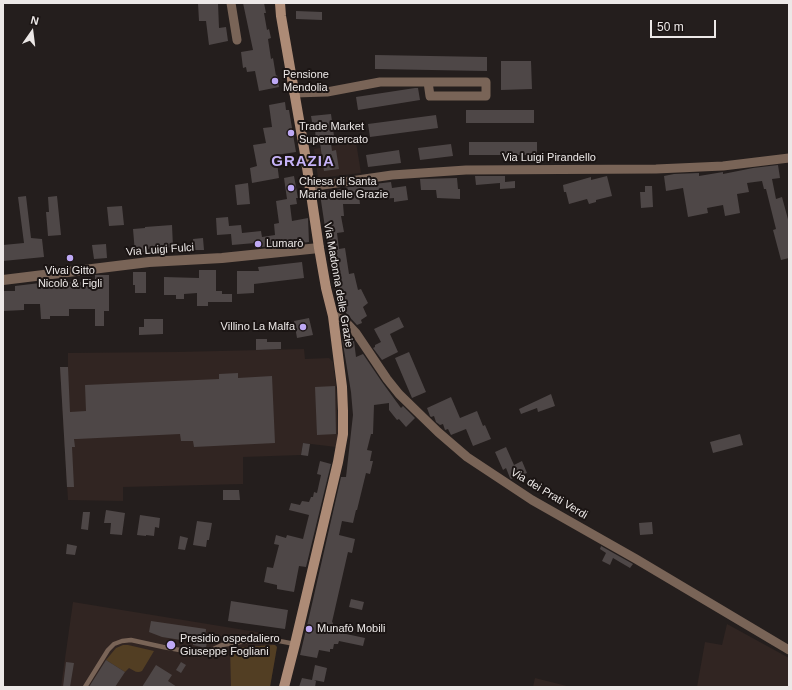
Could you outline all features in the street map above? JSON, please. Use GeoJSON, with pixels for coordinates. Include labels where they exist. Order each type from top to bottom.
{"type":"FeatureCollection","features":[{"type":"Feature","properties":{"kind":"main road","name":"Via Madonna delle Grazie"},"geometry":{"type":"LineString","coordinates":[[280,3],[319,248],[326,288],[333,316],[342,387],[343,411],[342,434],[338,462],[284,687]]}},
{"type":"Feature","properties":{"kind":"street"},"geometry":{"type":"LineString","coordinates":[[230,3],[237,40]]}},
{"type":"Feature","properties":{"kind":"street"},"geometry":{"type":"LineString","coordinates":[[294,93],[327,92],[380,82],[428,82],[486,82],[486,96],[430,96],[428,82]]}},
{"type":"Feature","properties":{"kind":"street","name":"Via Luigi Pirandello"},"geometry":{"type":"LineString","coordinates":[[309,187],[392,175],[466,170],[656,169],[723,166],[789,158]]}},
{"type":"Feature","properties":{"kind":"street","name":"Via Luigi Fulci"},"geometry":{"type":"LineString","coordinates":[[3,280],[149,262],[222,258],[319,248]]}},
{"type":"Feature","properties":{"kind":"street","name":"Via dei Prati Verdi"},"geometry":{"type":"LineString","coordinates":[[333,316],[342,318],[356,333],[399,394],[438,432],[467,457],[532,500],[789,650]]}},
{"type":"Feature","properties":{"kind":"lane"},"geometry":{"type":"LineString","coordinates":[[85,687],[108,650],[114,644],[122,641],[131,640],[163,648],[202,654],[222,645],[253,640],[274,640],[295,644]]}},
{"type":"Feature","properties":{"kind":"shaded area"},"geometry":{"type":"Polygon","coordinates":[[[356,142],[361,173],[318,178],[314,149],[356,142]]]}},
{"type":"Feature","properties":{"kind":"shaded area"},"geometry":{"type":"Polygon","coordinates":[[[304,349],[305,359],[329,358],[333,362],[336,386],[338,434],[336,447],[303,443],[301,455],[243,457],[243,484],[123,487],[123,501],[68,500],[60,367],[68,367],[68,353],[304,349]]]}},
{"type":"Feature","properties":{"kind":"shaded area","name":"Presidio ospedaliero Giuseppe Fogliani"},"geometry":{"type":"Polygon","coordinates":[[[73,602],[275,635],[273,644],[277,647],[270,687],[61,687],[73,602]]]}},
{"type":"Feature","properties":{"kind":"shaded area"},"geometry":{"type":"Polygon","coordinates":[[[727,624],[789,658],[789,687],[697,687],[705,642],[722,645],[727,624]]]}},
{"type":"Feature","properties":{"kind":"shaded area"},"geometry":{"type":"Polygon","coordinates":[[[123,645],[154,651],[142,671],[137,672],[129,668],[125,672],[106,660],[116,648],[123,645]]]}},
{"type":"Feature","properties":{"kind":"shaded area"},"geometry":{"type":"Polygon","coordinates":[[[275,645],[277,647],[270,687],[231,687],[230,648],[275,645]]]}},
{"type":"Feature","properties":{"kind":"shaded area"},"geometry":{"type":"Polygon","coordinates":[[[535,678],[571,687],[533,687],[535,678]]]}},
{"type":"Feature","properties":{"kind":"building"},"geometry":{"type":"Polygon","coordinates":[[[198,3],[218,3],[219,28],[226,27],[228,41],[209,45],[206,21],[199,21],[198,3]]]}},
{"type":"Feature","properties":{"kind":"building"},"geometry":{"type":"Polygon","coordinates":[[[243,3],[264,3],[267,30],[269,29],[271,38],[268,39],[271,59],[273,58],[279,87],[259,91],[255,71],[247,72],[246,67],[243,68],[241,52],[253,50],[243,3]]]}},
{"type":"Feature","properties":{"kind":"building"},"geometry":{"type":"Polygon","coordinates":[[[296,11],[322,12],[322,20],[296,19],[296,11]]]}},
{"type":"Feature","properties":{"kind":"building"},"geometry":{"type":"Polygon","coordinates":[[[375,55],[487,57],[487,71],[375,69],[375,55]]]}},
{"type":"Feature","properties":{"kind":"building"},"geometry":{"type":"Polygon","coordinates":[[[501,61],[531,61],[532,89],[501,90],[501,61]]]}},
{"type":"Feature","properties":{"kind":"building"},"geometry":{"type":"Polygon","coordinates":[[[418,88],[420,100],[358,110],[356,97],[418,88]]]}},
{"type":"Feature","properties":{"kind":"building"},"geometry":{"type":"Polygon","coordinates":[[[285,102],[286,110],[289,110],[296,152],[276,155],[279,178],[252,183],[250,168],[257,166],[253,145],[266,143],[263,128],[272,127],[269,105],[285,102]]]}},
{"type":"Feature","properties":{"kind":"building"},"geometry":{"type":"Polygon","coordinates":[[[466,110],[534,110],[534,123],[466,123],[466,110]]]}},
{"type":"Feature","properties":{"kind":"building"},"geometry":{"type":"Polygon","coordinates":[[[331,114],[334,136],[330,136],[332,151],[336,150],[339,169],[324,171],[320,143],[316,143],[315,128],[313,128],[311,116],[331,114]]]}},
{"type":"Feature","properties":{"kind":"building"},"geometry":{"type":"Polygon","coordinates":[[[436,115],[438,128],[370,137],[368,124],[436,115]]]}},
{"type":"Feature","properties":{"kind":"building"},"geometry":{"type":"Polygon","coordinates":[[[469,142],[537,142],[537,155],[469,155],[469,142]]]}},
{"type":"Feature","properties":{"kind":"building"},"geometry":{"type":"Polygon","coordinates":[[[451,144],[453,156],[420,160],[418,148],[451,144]]]}},
{"type":"Feature","properties":{"kind":"building"},"geometry":{"type":"Polygon","coordinates":[[[399,150],[401,163],[368,167],[366,155],[399,150]]]}},
{"type":"Feature","properties":{"kind":"building"},"geometry":{"type":"Polygon","coordinates":[[[778,165],[780,178],[772,179],[776,199],[782,197],[789,223],[789,258],[781,260],[773,230],[776,229],[766,189],[764,189],[762,181],[747,183],[749,192],[737,194],[740,213],[725,216],[723,205],[707,208],[708,213],[688,217],[683,188],[666,191],[664,176],[699,173],[699,176],[723,172],[723,174],[778,165]]]}},
{"type":"Feature","properties":{"kind":"building"},"geometry":{"type":"Polygon","coordinates":[[[294,176],[298,198],[296,198],[297,204],[290,205],[292,221],[308,218],[309,242],[256,247],[255,243],[232,245],[231,234],[217,235],[216,218],[228,217],[229,226],[241,225],[242,233],[261,231],[262,237],[275,235],[274,224],[279,223],[276,201],[287,199],[284,178],[294,176]]]}},
{"type":"Feature","properties":{"kind":"building"},"geometry":{"type":"Polygon","coordinates":[[[475,176],[505,176],[505,182],[515,181],[515,188],[500,189],[500,183],[476,185],[475,176]]]}},
{"type":"Feature","properties":{"kind":"building"},"geometry":{"type":"Polygon","coordinates":[[[607,176],[612,196],[596,200],[596,202],[589,204],[587,199],[569,204],[563,185],[591,177],[591,180],[607,176]]]}},
{"type":"Feature","properties":{"kind":"building"},"geometry":{"type":"Polygon","coordinates":[[[457,178],[458,189],[460,189],[460,199],[437,198],[436,190],[421,190],[420,179],[457,178]]]}},
{"type":"Feature","properties":{"kind":"building"},"geometry":{"type":"Polygon","coordinates":[[[391,182],[392,188],[406,186],[408,200],[394,202],[394,198],[381,199],[381,193],[359,196],[360,204],[343,204],[344,216],[341,216],[344,232],[337,233],[339,249],[345,248],[349,274],[354,273],[358,290],[361,289],[368,303],[363,307],[367,316],[361,320],[362,323],[357,325],[343,310],[344,309],[334,288],[320,194],[349,187],[391,182]]]}},
{"type":"Feature","properties":{"kind":"building"},"geometry":{"type":"Polygon","coordinates":[[[248,183],[250,204],[237,205],[235,185],[248,183]]]}},
{"type":"Feature","properties":{"kind":"building"},"geometry":{"type":"Polygon","coordinates":[[[645,186],[652,186],[653,207],[641,208],[640,192],[645,192],[645,186]]]}},
{"type":"Feature","properties":{"kind":"building"},"geometry":{"type":"Polygon","coordinates":[[[26,196],[31,238],[42,239],[44,257],[3,261],[3,245],[24,243],[18,197],[26,196]]]}},
{"type":"Feature","properties":{"kind":"building"},"geometry":{"type":"Polygon","coordinates":[[[57,196],[61,235],[48,236],[46,212],[49,212],[48,197],[57,196]]]}},
{"type":"Feature","properties":{"kind":"building"},"geometry":{"type":"Polygon","coordinates":[[[122,206],[124,225],[109,226],[107,207],[122,206]]]}},
{"type":"Feature","properties":{"kind":"building"},"geometry":{"type":"Polygon","coordinates":[[[172,225],[173,247],[147,249],[147,252],[135,253],[133,229],[172,225]]]}},
{"type":"Feature","properties":{"kind":"building"},"geometry":{"type":"Polygon","coordinates":[[[203,238],[204,250],[194,250],[193,239],[203,238]]]}},
{"type":"Feature","properties":{"kind":"building"},"geometry":{"type":"Polygon","coordinates":[[[106,244],[107,258],[94,259],[92,245],[106,244]]]}},
{"type":"Feature","properties":{"kind":"building"},"geometry":{"type":"Polygon","coordinates":[[[302,262],[304,278],[254,284],[254,293],[237,294],[237,271],[259,271],[258,267],[302,262]]]}},
{"type":"Feature","properties":{"kind":"building"},"geometry":{"type":"Polygon","coordinates":[[[199,270],[216,270],[216,291],[222,291],[222,294],[232,294],[232,302],[208,302],[208,306],[197,306],[197,293],[184,294],[184,299],[176,299],[176,295],[164,295],[164,277],[199,278],[199,270]]]}},
{"type":"Feature","properties":{"kind":"building"},"geometry":{"type":"Polygon","coordinates":[[[133,272],[146,272],[146,293],[135,293],[135,285],[133,285],[133,272]]]}},
{"type":"Feature","properties":{"kind":"building"},"geometry":{"type":"Polygon","coordinates":[[[95,275],[109,275],[109,311],[104,311],[104,326],[95,326],[95,309],[69,309],[69,316],[50,316],[50,319],[41,319],[40,304],[24,304],[24,310],[3,311],[3,291],[15,291],[15,286],[40,282],[95,282],[95,275]]]}},
{"type":"Feature","properties":{"kind":"building"},"geometry":{"type":"Polygon","coordinates":[[[399,317],[404,327],[390,334],[398,352],[382,360],[373,348],[381,342],[374,329],[399,317]]]}},
{"type":"Feature","properties":{"kind":"building","name":"Villino La Malfa"},"geometry":{"type":"Polygon","coordinates":[[[309,318],[313,335],[297,338],[294,321],[309,318]]]}},
{"type":"Feature","properties":{"kind":"building"},"geometry":{"type":"Polygon","coordinates":[[[144,319],[163,319],[163,334],[139,335],[139,327],[144,327],[144,319]]]}},
{"type":"Feature","properties":{"kind":"building"},"geometry":{"type":"Polygon","coordinates":[[[342,338],[352,338],[354,341],[356,357],[363,354],[401,408],[403,406],[415,418],[406,427],[399,419],[397,420],[389,410],[389,403],[374,405],[373,434],[371,434],[367,450],[372,451],[370,461],[373,461],[370,474],[366,473],[353,523],[342,521],[339,535],[355,539],[352,553],[348,552],[332,622],[332,631],[365,638],[363,646],[339,641],[338,644],[334,644],[333,649],[330,649],[330,652],[319,650],[317,658],[300,655],[341,477],[346,477],[353,415],[351,392],[342,338]]]}},
{"type":"Feature","properties":{"kind":"building"},"geometry":{"type":"Polygon","coordinates":[[[256,339],[267,339],[267,342],[281,342],[281,349],[256,350],[256,339]]]}},
{"type":"Feature","properties":{"kind":"building"},"geometry":{"type":"Polygon","coordinates":[[[409,352],[426,392],[412,398],[395,358],[409,352]]]}},
{"type":"Feature","properties":{"kind":"building"},"geometry":{"type":"Polygon","coordinates":[[[60,367],[68,367],[70,412],[86,411],[85,385],[219,379],[219,374],[238,373],[238,378],[272,376],[275,443],[194,447],[193,441],[181,441],[180,434],[74,439],[75,447],[72,447],[74,487],[67,487],[60,367]]]}},
{"type":"Feature","properties":{"kind":"building"},"geometry":{"type":"Polygon","coordinates":[[[335,386],[336,434],[317,435],[315,387],[335,386]]]}},
{"type":"Feature","properties":{"kind":"building"},"geometry":{"type":"Polygon","coordinates":[[[551,394],[555,406],[538,412],[537,408],[521,414],[519,409],[551,394]]]}},
{"type":"Feature","properties":{"kind":"building"},"geometry":{"type":"Polygon","coordinates":[[[451,397],[460,418],[477,411],[483,426],[485,425],[491,439],[473,446],[466,429],[451,435],[448,429],[445,430],[443,424],[440,425],[436,422],[434,416],[430,416],[427,408],[451,397]]]}},
{"type":"Feature","properties":{"kind":"building"},"geometry":{"type":"Polygon","coordinates":[[[740,434],[743,445],[713,453],[710,442],[740,434]]]}},
{"type":"Feature","properties":{"kind":"building"},"geometry":{"type":"Polygon","coordinates":[[[303,443],[310,444],[308,456],[301,455],[303,443]]]}},
{"type":"Feature","properties":{"kind":"building"},"geometry":{"type":"Polygon","coordinates":[[[506,447],[514,465],[522,461],[527,473],[511,479],[506,468],[503,470],[495,452],[506,447]]]}},
{"type":"Feature","properties":{"kind":"building"},"geometry":{"type":"Polygon","coordinates":[[[320,461],[331,464],[306,567],[299,566],[294,592],[277,589],[277,585],[264,582],[267,567],[273,568],[279,545],[274,544],[276,535],[286,538],[287,535],[303,539],[309,515],[289,510],[291,503],[300,505],[302,501],[309,502],[311,497],[313,497],[314,492],[317,493],[321,475],[317,474],[320,461]]]}},
{"type":"Feature","properties":{"kind":"building"},"geometry":{"type":"Polygon","coordinates":[[[223,490],[239,490],[240,500],[223,500],[223,490]]]}},
{"type":"Feature","properties":{"kind":"building"},"geometry":{"type":"Polygon","coordinates":[[[106,510],[125,513],[122,535],[110,534],[111,523],[104,523],[106,510]]]}},
{"type":"Feature","properties":{"kind":"building"},"geometry":{"type":"Polygon","coordinates":[[[83,512],[90,512],[88,530],[81,529],[83,512]]]}},
{"type":"Feature","properties":{"kind":"building"},"geometry":{"type":"Polygon","coordinates":[[[140,515],[160,518],[159,528],[155,527],[154,536],[137,535],[140,515]]]}},
{"type":"Feature","properties":{"kind":"building"},"geometry":{"type":"Polygon","coordinates":[[[197,521],[212,523],[209,540],[207,540],[206,547],[193,545],[197,521]]]}},
{"type":"Feature","properties":{"kind":"building"},"geometry":{"type":"Polygon","coordinates":[[[652,522],[653,534],[640,535],[639,523],[652,522]]]}},
{"type":"Feature","properties":{"kind":"building"},"geometry":{"type":"Polygon","coordinates":[[[180,536],[188,538],[185,550],[178,549],[180,536]]]}},
{"type":"Feature","properties":{"kind":"building"},"geometry":{"type":"Polygon","coordinates":[[[67,544],[77,546],[75,555],[66,554],[67,544]]]}},
{"type":"Feature","properties":{"kind":"building"},"geometry":{"type":"Polygon","coordinates":[[[601,546],[633,564],[630,568],[613,558],[610,565],[602,561],[606,553],[600,549],[601,546]]]}},
{"type":"Feature","properties":{"kind":"building"},"geometry":{"type":"Polygon","coordinates":[[[351,599],[364,602],[362,610],[349,607],[351,599]]]}},
{"type":"Feature","properties":{"kind":"building"},"geometry":{"type":"Polygon","coordinates":[[[231,601],[288,610],[285,629],[228,621],[231,601]]]}},
{"type":"Feature","properties":{"kind":"building"},"geometry":{"type":"Polygon","coordinates":[[[151,621],[206,629],[206,648],[193,645],[193,642],[162,637],[149,632],[151,621]]]}},
{"type":"Feature","properties":{"kind":"building"},"geometry":{"type":"Polygon","coordinates":[[[106,660],[125,672],[115,687],[89,687],[106,660]]]}},
{"type":"Feature","properties":{"kind":"building"},"geometry":{"type":"Polygon","coordinates":[[[66,662],[74,663],[70,687],[63,687],[66,662]]]}},
{"type":"Feature","properties":{"kind":"building"},"geometry":{"type":"Polygon","coordinates":[[[181,662],[186,665],[181,673],[176,670],[181,662]]]}},
{"type":"Feature","properties":{"kind":"building"},"geometry":{"type":"Polygon","coordinates":[[[156,665],[172,675],[168,681],[177,687],[142,687],[156,665]]]}},
{"type":"Feature","properties":{"kind":"building"},"geometry":{"type":"Polygon","coordinates":[[[315,665],[327,668],[324,682],[314,680],[316,681],[315,687],[299,687],[302,678],[312,680],[315,665]]]}},
{"type":"Feature","properties":{"kind":"place","name":"Pensione Mendolia"},"geometry":{"type":"Point","coordinates":[275,81]}},
{"type":"Feature","properties":{"kind":"place","name":"Trade Market Supermercato"},"geometry":{"type":"Point","coordinates":[291,133]}},
{"type":"Feature","properties":{"kind":"place","name":"Chiesa di Santa Maria delle Grazie"},"geometry":{"type":"Point","coordinates":[291,188]}},
{"type":"Feature","properties":{"kind":"place","name":"Lumarò"},"geometry":{"type":"Point","coordinates":[258,244]}},
{"type":"Feature","properties":{"kind":"place","name":"Vivai Gitto Nicolò & Figli"},"geometry":{"type":"Point","coordinates":[70,258]}},
{"type":"Feature","properties":{"kind":"place","name":"Villino La Malfa"},"geometry":{"type":"Point","coordinates":[303,327]}},
{"type":"Feature","properties":{"kind":"place","name":"Munafò Mobili"},"geometry":{"type":"Point","coordinates":[309,629]}},
{"type":"Feature","properties":{"kind":"place","name":"Presidio ospedaliero Giuseppe Fogliani"},"geometry":{"type":"Point","coordinates":[171,645]}},
{"type":"Feature","properties":{"kind":"district","name":"GRAZIA"},"geometry":{"type":"Point","coordinates":[303,162]}}]}
